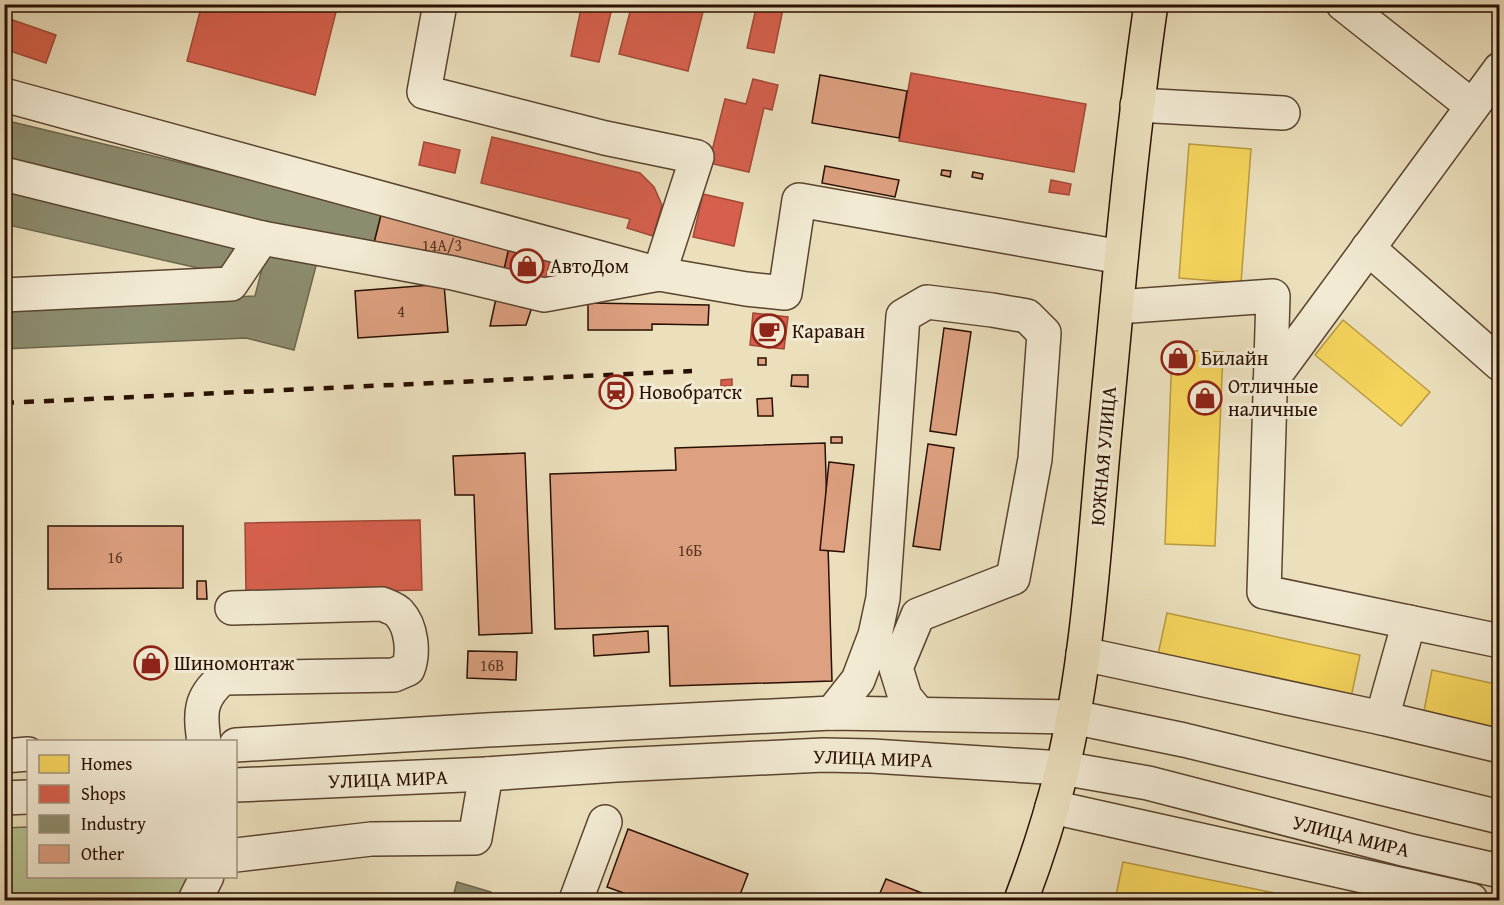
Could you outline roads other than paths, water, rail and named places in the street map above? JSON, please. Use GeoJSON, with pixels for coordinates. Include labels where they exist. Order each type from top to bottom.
{"type":"FeatureCollection","features":[{"type":"Feature","properties":{"kind":"main road","name":"ЮЖНАЯ УЛИЦА"},"geometry":{"type":"LineString","coordinates":[[1021,900],[1052,807],[1062,768],[1083,654],[1121,257],[1150,4]]}},
{"type":"Feature","properties":{"kind":"street"},"geometry":{"type":"LineString","coordinates":[[440,4],[424,92],[605,138],[697,157],[659,274]]}},
{"type":"Feature","properties":{"kind":"street"},"geometry":{"type":"LineString","coordinates":[[1343,4],[1472,106]]}},
{"type":"Feature","properties":{"kind":"street"},"geometry":{"type":"LineString","coordinates":[[1270,382],[1500,69]]}},
{"type":"Feature","properties":{"kind":"street"},"geometry":{"type":"LineString","coordinates":[[4,95],[659,274],[746,289],[785,293],[799,200],[1121,257]]}},
{"type":"Feature","properties":{"kind":"street"},"geometry":{"type":"LineString","coordinates":[[1137,105],[1283,113]]}},
{"type":"Feature","properties":{"kind":"street"},"geometry":{"type":"LineString","coordinates":[[4,174],[262,238],[453,273],[544,295],[659,274]]}},
{"type":"Feature","properties":{"kind":"street"},"geometry":{"type":"LineString","coordinates":[[4,295],[231,284],[262,238]]}},
{"type":"Feature","properties":{"kind":"street"},"geometry":{"type":"LineString","coordinates":[[1368,248],[1500,364]]}},
{"type":"Feature","properties":{"kind":"street"},"geometry":{"type":"LineString","coordinates":[[1117,307],[1273,296],[1264,592],[1500,641]]}},
{"type":"Feature","properties":{"kind":"street"},"geometry":{"type":"LineString","coordinates":[[832,713],[858,680],[875,635],[883,598],[903,315],[927,302],[1027,315],[1044,333],[1035,459],[1013,578],[918,615],[896,668],[904,697],[918,713]]}},
{"type":"Feature","properties":{"kind":"street"},"geometry":{"type":"LineString","coordinates":[[204,740],[201,712],[205,698],[223,678],[394,675],[408,669],[413,657],[408,629],[399,612],[382,604],[232,608]]}},
{"type":"Feature","properties":{"kind":"street"},"geometry":{"type":"LineString","coordinates":[[1382,718],[1409,622]]}},
{"type":"Feature","properties":{"kind":"street"},"geometry":{"type":"LineString","coordinates":[[1083,654],[1382,718],[1500,746]]}},
{"type":"Feature","properties":{"kind":"street"},"geometry":{"type":"LineString","coordinates":[[237,745],[508,728],[832,713],[1072,717],[1184,740],[1500,817]]}},
{"type":"Feature","properties":{"kind":"street"},"geometry":{"type":"LineString","coordinates":[[4,756],[27,754]]}},
{"type":"Feature","properties":{"kind":"street","name":"УЛИЦА МИРА"},"geometry":{"type":"LineString","coordinates":[[240,786],[823,755],[1062,768],[1148,783],[1407,850],[1500,871]]}},
{"type":"Feature","properties":{"kind":"street"},"geometry":{"type":"LineString","coordinates":[[237,855],[371,839],[474,838],[486,774]]}},
{"type":"Feature","properties":{"kind":"street"},"geometry":{"type":"LineString","coordinates":[[4,798],[27,797]]}},
{"type":"Feature","properties":{"kind":"street"},"geometry":{"type":"LineString","coordinates":[[1052,807],[1358,888],[1471,900]]}},
{"type":"Feature","properties":{"kind":"street"},"geometry":{"type":"LineString","coordinates":[[576,900],[605,822]]}},
{"type":"Feature","properties":{"kind":"street"},"geometry":{"type":"LineString","coordinates":[[195,900],[206,878]]}},
{"type":"Feature","properties":{"kind":"railway"},"geometry":{"type":"LineString","coordinates":[[4,403],[692,371]]}},
{"type":"Feature","properties":{"kind":"place","name":"АвтоДом"},"geometry":{"type":"Point","coordinates":[527,266]}},
{"type":"Feature","properties":{"kind":"place","name":"Караван"},"geometry":{"type":"Point","coordinates":[769,331]}},
{"type":"Feature","properties":{"kind":"place","name":"Билайн"},"geometry":{"type":"Point","coordinates":[1178,358]}},
{"type":"Feature","properties":{"kind":"place","name":"Новобратск"},"geometry":{"type":"Point","coordinates":[616,392]}},
{"type":"Feature","properties":{"kind":"place","name":"Отличные наличные"},"geometry":{"type":"Point","coordinates":[1205,398]}},
{"type":"Feature","properties":{"kind":"place","name":"Шиномонтаж"},"geometry":{"type":"Point","coordinates":[151,663]}}]}
